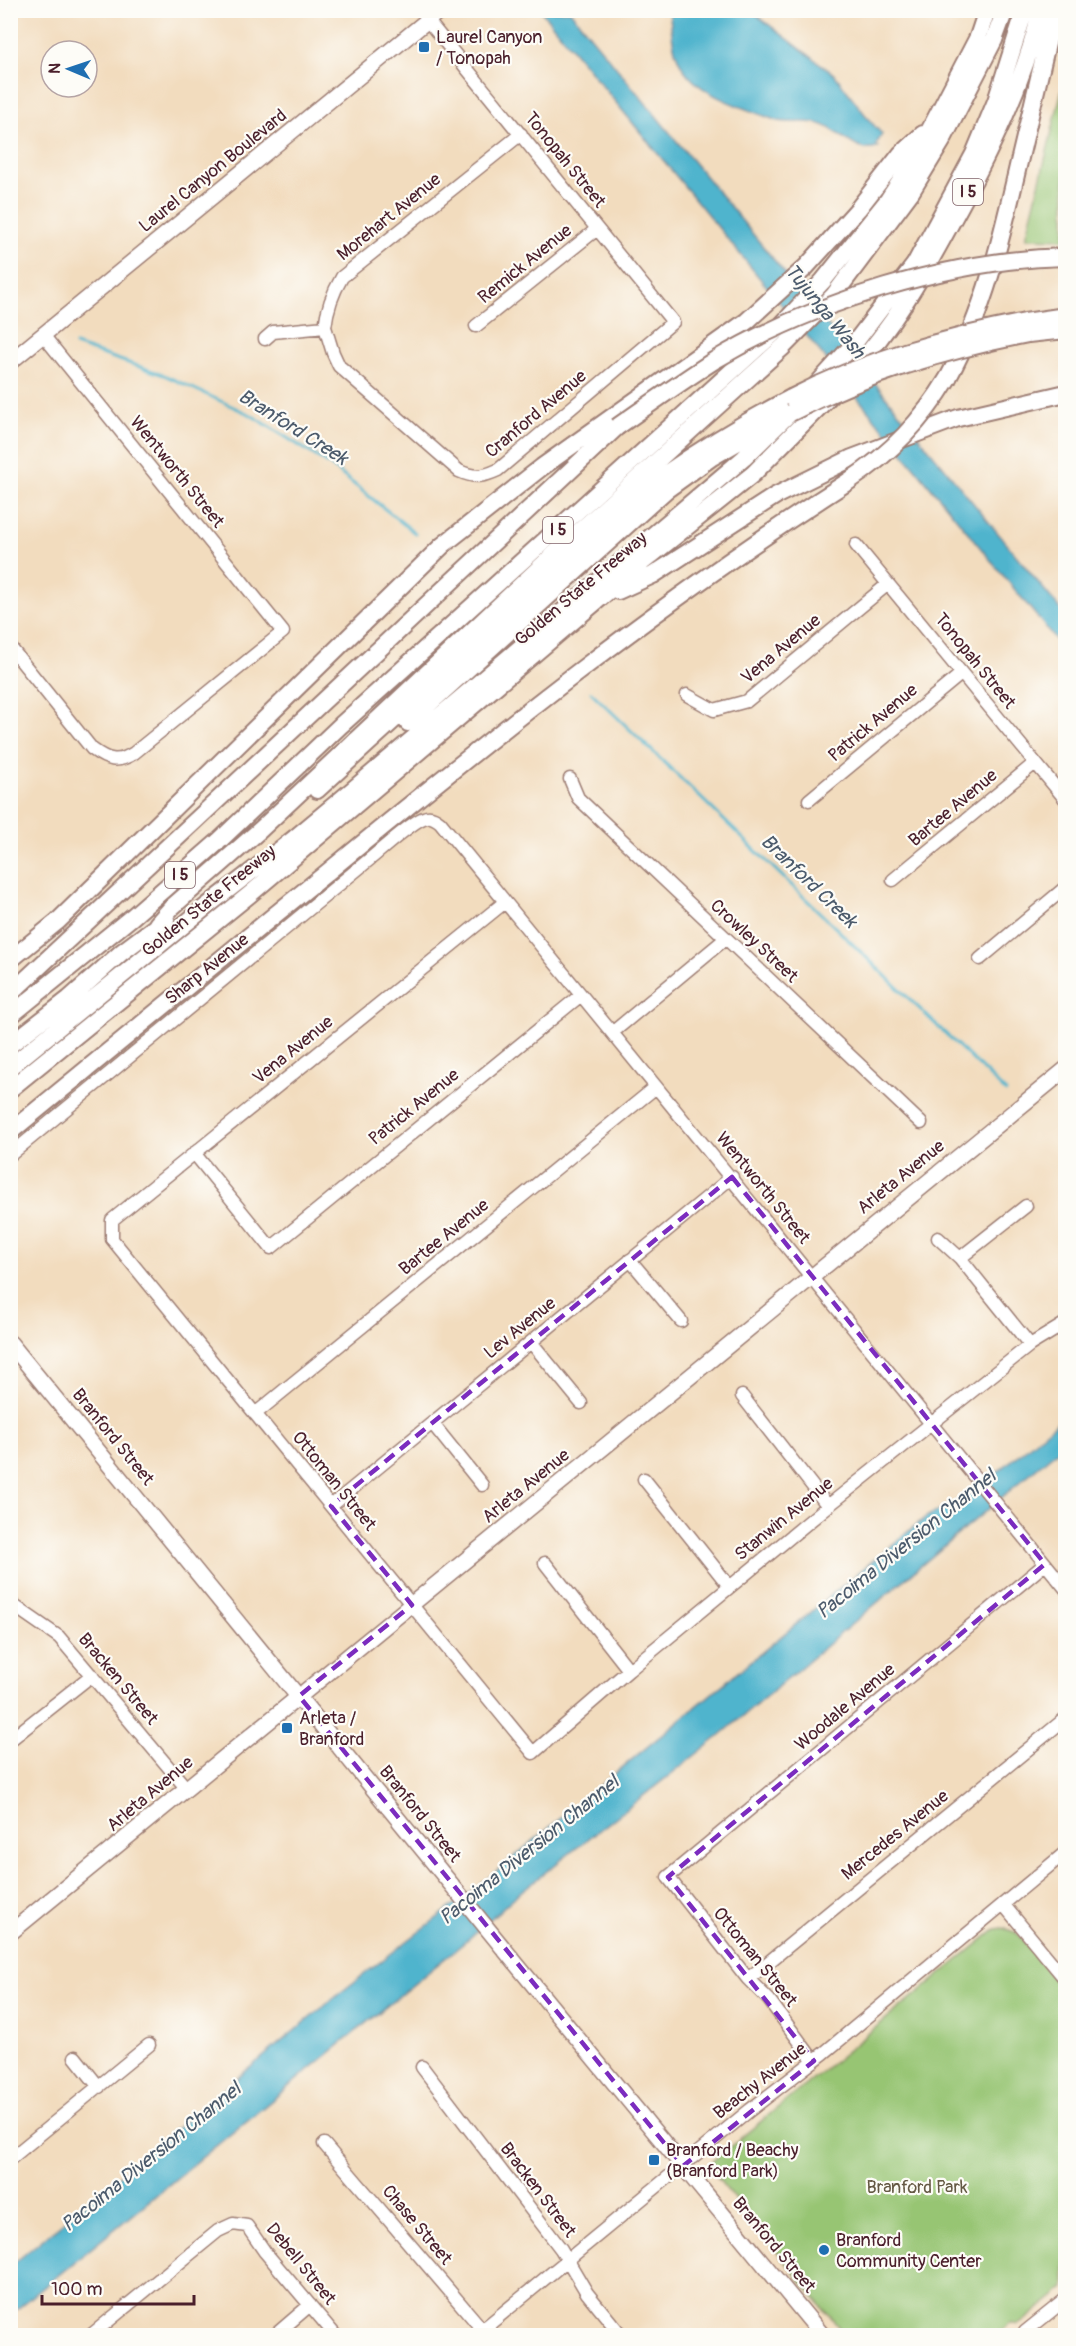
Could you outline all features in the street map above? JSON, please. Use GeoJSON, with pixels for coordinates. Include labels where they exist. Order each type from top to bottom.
{"type":"FeatureCollection","features":[{"type":"Feature","properties":{"kind":"highway","name":"Golden State Freeway"},"geometry":{"type":"LineString","coordinates":[[10,1016],[132,917],[219,841],[341,725],[778,341],[888,200],[913,162],[978,37],[987,10]]}},
{"type":"Feature","properties":{"kind":"highway"},"geometry":{"type":"LineString","coordinates":[[10,1045],[69,999],[157,924],[172,907],[260,830],[778,341],[834,295],[911,192],[942,141],[994,40],[1005,10]]}},
{"type":"Feature","properties":{"kind":"highway"},"geometry":{"type":"LineString","coordinates":[[10,1066],[207,906],[295,838],[423,731],[744,458],[800,403],[853,345],[915,264],[974,154],[996,101],[1025,10]]}},
{"type":"Feature","properties":{"kind":"highway","name":"Golden State Freeway"},"geometry":{"type":"LineString","coordinates":[[10,1089],[249,895],[644,561],[753,474],[839,387],[865,357],[915,290],[985,161],[1013,99],[1034,39],[1041,10]]}},
{"type":"Feature","properties":{"kind":"highway"},"geometry":{"type":"LineString","coordinates":[[10,1132],[516,720],[618,641],[715,571],[869,468],[905,436],[921,418],[948,378],[967,342],[984,299],[1010,202],[1055,10]]}},
{"type":"Feature","properties":{"kind":"highway"},"geometry":{"type":"LineString","coordinates":[[10,960],[58,921],[443,546],[542,467],[747,321],[806,267],[858,209],[902,154],[933,125]]}},
{"type":"Feature","properties":{"kind":"highway"},"geometry":{"type":"LineString","coordinates":[[10,994],[617,427],[715,360],[817,311],[911,280],[960,269],[1065,257]]}},
{"type":"Feature","properties":{"kind":"highway"},"geometry":{"type":"LineString","coordinates":[[262,864],[271,851],[344,782],[666,489],[791,405],[815,386],[892,355],[934,342],[1026,328],[1065,316]]}},
{"type":"Feature","properties":{"kind":"highway"},"geometry":{"type":"LineString","coordinates":[[1026,328],[1065,330]]}},
{"type":"Feature","properties":{"kind":"highway"},"geometry":{"type":"LineString","coordinates":[[600,600],[653,575],[775,496],[852,458],[923,429],[996,408],[1065,393]]}},
{"type":"Feature","properties":{"kind":"highway"},"geometry":{"type":"LineString","coordinates":[[157,924],[178,912],[289,813],[336,775],[658,479],[753,417],[791,405]]}},
{"type":"Feature","properties":{"kind":"main road","name":"Laurel Canyon Boulevard"},"geometry":{"type":"LineString","coordinates":[[10,362],[440,10]]}},
{"type":"Feature","properties":{"kind":"main road","name":"Arleta Avenue"},"geometry":{"type":"LineString","coordinates":[[10,1933],[1065,1069]]}},
{"type":"Feature","properties":{"kind":"main road","name":"Branford Street"},"geometry":{"type":"LineString","coordinates":[[10,1344],[823,2336]]}},
{"type":"Feature","properties":{"kind":"street","name":"Tonopah Street"},"geometry":{"type":"LineString","coordinates":[[428,21],[673,322]]}},
{"type":"Feature","properties":{"kind":"street","name":"Morehart Avenue"},"geometry":{"type":"LineString","coordinates":[[325,327],[327,309],[333,291],[342,277],[521,134]]}},
{"type":"Feature","properties":{"kind":"street","name":"Remick Avenue"},"geometry":{"type":"LineString","coordinates":[[476,326],[597,229]]}},
{"type":"Feature","properties":{"kind":"street","name":"Cranford Avenue"},"geometry":{"type":"LineString","coordinates":[[325,327],[339,366],[459,471],[471,477],[484,477],[498,470],[673,322]]}},
{"type":"Feature","properties":{"kind":"street"},"geometry":{"type":"LineString","coordinates":[[265,339],[273,332],[325,327]]}},
{"type":"Feature","properties":{"kind":"street","name":"Wentworth Street"},"geometry":{"type":"LineString","coordinates":[[10,647],[92,749],[110,760],[120,760],[134,753],[283,632],[43,335]]}},
{"type":"Feature","properties":{"kind":"street","name":"Tonopah Street"},"geometry":{"type":"LineString","coordinates":[[856,545],[1065,800]]}},
{"type":"Feature","properties":{"kind":"street","name":"Vena Avenue"},"geometry":{"type":"LineString","coordinates":[[687,695],[714,710],[747,701],[888,584]]}},
{"type":"Feature","properties":{"kind":"street","name":"Patrick Avenue"},"geometry":{"type":"LineString","coordinates":[[809,800],[961,674]]}},
{"type":"Feature","properties":{"kind":"street","name":"Bartee Avenue"},"geometry":{"type":"LineString","coordinates":[[893,880],[1035,763]]}},
{"type":"Feature","properties":{"kind":"street","name":"Crowley Street"},"geometry":{"type":"LineString","coordinates":[[570,779],[578,798],[921,1123]]}},
{"type":"Feature","properties":{"kind":"street","name":"Wentworth Street"},"geometry":{"type":"LineString","coordinates":[[428,816],[440,822],[1065,1589]]}},
{"type":"Feature","properties":{"kind":"street","name":"Sharp Avenue"},"geometry":{"type":"LineString","coordinates":[[10,1155],[378,853],[418,821],[428,816]]}},
{"type":"Feature","properties":{"kind":"street"},"geometry":{"type":"LineString","coordinates":[[980,959],[1065,887]]}},
{"type":"Feature","properties":{"kind":"street","name":"Vena Avenue"},"geometry":{"type":"LineString","coordinates":[[111,1230],[112,1220],[505,902]]}},
{"type":"Feature","properties":{"kind":"street"},"geometry":{"type":"LineString","coordinates":[[613,1032],[725,939]]}},
{"type":"Feature","properties":{"kind":"street","name":"Patrick Avenue"},"geometry":{"type":"LineString","coordinates":[[194,1153],[271,1248],[581,994]]}},
{"type":"Feature","properties":{"kind":"street","name":"Bartee Avenue"},"geometry":{"type":"LineString","coordinates":[[255,1414],[656,1087]]}},
{"type":"Feature","properties":{"kind":"street","name":"Lev Avenue"},"geometry":{"type":"LineString","coordinates":[[331,1506],[732,1178]]}},
{"type":"Feature","properties":{"kind":"street"},"geometry":{"type":"LineString","coordinates":[[960,1258],[1026,1206]]}},
{"type":"Feature","properties":{"kind":"street","name":"Ottoman Street"},"geometry":{"type":"LineString","coordinates":[[111,1230],[112,1239],[533,1753]]}},
{"type":"Feature","properties":{"kind":"street"},"geometry":{"type":"LineString","coordinates":[[938,1238],[960,1258],[1030,1345]]}},
{"type":"Feature","properties":{"kind":"street"},"geometry":{"type":"LineString","coordinates":[[630,1260],[681,1321]]}},
{"type":"Feature","properties":{"kind":"street","name":"Stanwin Avenue"},"geometry":{"type":"LineString","coordinates":[[533,1753],[629,1670],[828,1506],[1030,1345],[1065,1323]]}},
{"type":"Feature","properties":{"kind":"street"},"geometry":{"type":"LineString","coordinates":[[531,1342],[581,1403]]}},
{"type":"Feature","properties":{"kind":"street"},"geometry":{"type":"LineString","coordinates":[[742,1396],[828,1506]]}},
{"type":"Feature","properties":{"kind":"street"},"geometry":{"type":"LineString","coordinates":[[432,1423],[482,1485]]}},
{"type":"Feature","properties":{"kind":"street"},"geometry":{"type":"LineString","coordinates":[[644,1479],[730,1587]]}},
{"type":"Feature","properties":{"kind":"street"},"geometry":{"type":"LineString","coordinates":[[544,1563],[629,1670]]}},
{"type":"Feature","properties":{"kind":"street","name":"Woodale Avenue"},"geometry":{"type":"LineString","coordinates":[[668,1877],[1045,1564]]}},
{"type":"Feature","properties":{"kind":"street","name":"Bracken Street"},"geometry":{"type":"LineString","coordinates":[[10,1603],[59,1637],[187,1789]]}},
{"type":"Feature","properties":{"kind":"street"},"geometry":{"type":"LineString","coordinates":[[10,1740],[92,1675]]}},
{"type":"Feature","properties":{"kind":"street","name":"Mercedes Avenue"},"geometry":{"type":"LineString","coordinates":[[748,1979],[1065,1718]]}},
{"type":"Feature","properties":{"kind":"street","name":"Beachy Avenue"},"geometry":{"type":"LineString","coordinates":[[478,2332],[814,2061],[1065,1852]]}},
{"type":"Feature","properties":{"kind":"street","name":"Ottoman Street"},"geometry":{"type":"LineString","coordinates":[[668,1877],[748,1979],[769,2000],[814,2061]]}},
{"type":"Feature","properties":{"kind":"street"},"geometry":{"type":"LineString","coordinates":[[1003,1904],[1065,1980]]}},
{"type":"Feature","properties":{"kind":"street"},"geometry":{"type":"LineString","coordinates":[[10,2159],[149,2045]]}},
{"type":"Feature","properties":{"kind":"street"},"geometry":{"type":"LineString","coordinates":[[75,2057],[99,2086]]}},
{"type":"Feature","properties":{"kind":"street","name":"Bracken Street"},"geometry":{"type":"LineString","coordinates":[[422,2067],[561,2249],[587,2293],[622,2336]]}},
{"type":"Feature","properties":{"kind":"street","name":"Chase Street"},"geometry":{"type":"LineString","coordinates":[[324,2144],[478,2332]]}},
{"type":"Feature","properties":{"kind":"street","name":"Debell Street"},"geometry":{"type":"LineString","coordinates":[[90,2336],[218,2231],[233,2224],[247,2226],[336,2336]]}},
{"type":"Feature","properties":{"kind":"street"},"geometry":{"type":"LineString","coordinates":[[1023,2336],[1065,2299]]}},
{"type":"Feature","properties":{"kind":"street"},"geometry":{"type":"LineString","coordinates":[[274,2336],[310,2305]]}},
{"type":"Feature","properties":{"kind":"highlighted area"},"geometry":{"type":"Polygon","coordinates":[[[732,1177],[1045,1564],[668,1877],[814,2061],[683,2166],[299,1696],[412,1605],[331,1506],[732,1177]]]}},
{"type":"Feature","properties":{"kind":"green space"},"geometry":{"type":"Polygon","coordinates":[[[1065,77],[1065,239],[1026,238],[1065,77]]]}},
{"type":"Feature","properties":{"kind":"green space","name":"Branford Park"},"geometry":{"type":"Polygon","coordinates":[[[1003,1928],[1017,1933],[1065,1992],[1065,2288],[1024,2321],[1018,2325],[1010,2323],[996,2335],[845,2335],[710,2169],[710,2163],[996,1929],[1003,1928]]]}},
{"type":"Feature","properties":{"kind":"water"},"geometry":{"type":"Polygon","coordinates":[[[541,11],[570,11],[1065,615],[1065,651],[541,11]]]}},
{"type":"Feature","properties":{"kind":"water"},"geometry":{"type":"Polygon","coordinates":[[[669,11],[751,11],[835,75],[882,134],[876,145],[879,147],[864,149],[818,123],[775,120],[733,104],[705,90],[693,80],[677,56],[669,11]]]}},
{"type":"Feature","properties":{"kind":"water","name":"Pacoima Diversion Channel"},"geometry":{"type":"Polygon","coordinates":[[[1065,1416],[1065,1444],[717,1738],[519,1893],[465,1942],[11,2314],[11,2266],[19,2259],[340,1993],[481,1884],[926,1517],[970,1495],[1065,1416]]]}},
{"type":"Feature","properties":{"kind":"waterway","name":"Branford Creek"},"geometry":{"type":"LineString","coordinates":[[75,345],[164,375],[251,415],[330,465],[415,533]]}},
{"type":"Feature","properties":{"kind":"waterway","name":"Branford Creek"},"geometry":{"type":"LineString","coordinates":[[591,692],[1006,1092]]}},
{"type":"Feature","properties":{"kind":"waterway","name":"Branford Creek"},"geometry":{"type":"LineString","coordinates":[[1057,1132],[1066,1132]]}},
{"type":"Feature","properties":{"kind":"place","name":"Laurel Canyon / Tonopah"},"geometry":{"type":"Point","coordinates":[424,47]}},
{"type":"Feature","properties":{"kind":"place","name":"Arleta / Branford"},"geometry":{"type":"Point","coordinates":[287,1728]}},
{"type":"Feature","properties":{"kind":"place","name":"Branford / Beachy (Branford Park)"},"geometry":{"type":"Point","coordinates":[654,2160]}},
{"type":"Feature","properties":{"kind":"place","name":"Branford Community Center"},"geometry":{"type":"Point","coordinates":[824,2250]}},
{"type":"Feature","properties":{"kind":"water label","name":"Tujunga Wash"},"geometry":{"type":"Point","coordinates":[825,311]}}]}
